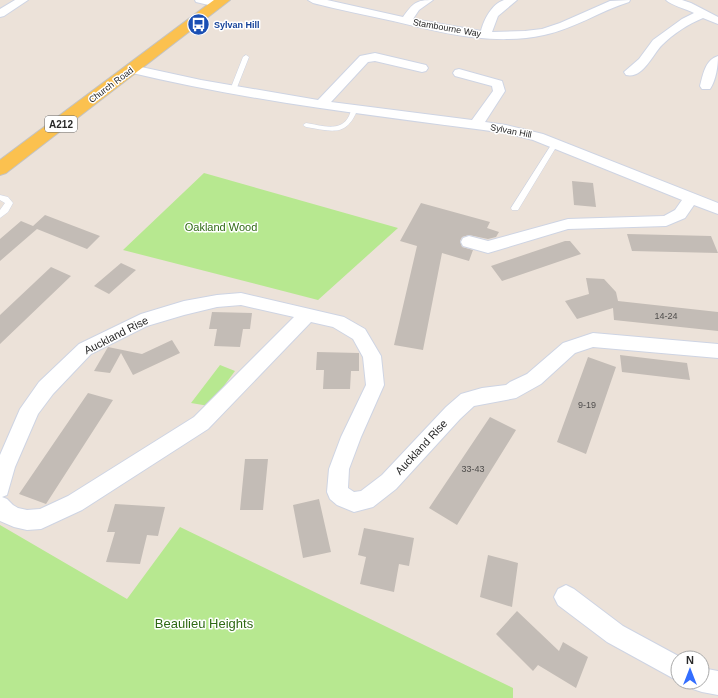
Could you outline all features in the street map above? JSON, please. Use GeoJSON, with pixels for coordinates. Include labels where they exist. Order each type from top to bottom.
{"type":"FeatureCollection","features":[{"type":"Feature","properties":{"kind":"main road","name":"Church Road"},"geometry":{"type":"LineString","coordinates":[[0,170],[220,2]]}},
{"type":"Feature","properties":{"kind":"street"},"geometry":{"type":"LineString","coordinates":[[0,14],[23,0]]}},
{"type":"Feature","properties":{"kind":"street"},"geometry":{"type":"LineString","coordinates":[[200,0],[220,2]]}},
{"type":"Feature","properties":{"kind":"street","name":"Stambourne Way"},"geometry":{"type":"LineString","coordinates":[[313,0],[464,33],[486,35],[522,35],[557,28],[613,3],[625,0]]}},
{"type":"Feature","properties":{"kind":"street"},"geometry":{"type":"LineString","coordinates":[[406,21],[415,8],[428,0]]}},
{"type":"Feature","properties":{"kind":"street"},"geometry":{"type":"LineString","coordinates":[[486,35],[488,25],[493,14],[512,0]]}},
{"type":"Feature","properties":{"kind":"street"},"geometry":{"type":"LineString","coordinates":[[671,0],[687,4],[718,21]]}},
{"type":"Feature","properties":{"kind":"street"},"geometry":{"type":"LineString","coordinates":[[630,72],[643,62],[657,44],[686,21],[704,13]]}},
{"type":"Feature","properties":{"kind":"street"},"geometry":{"type":"LineString","coordinates":[[321,104],[364,59],[375,57],[422,68]]}},
{"type":"Feature","properties":{"kind":"street"},"geometry":{"type":"LineString","coordinates":[[706,86],[711,68],[718,60]]}},
{"type":"Feature","properties":{"kind":"street","name":"Sylvan Hill"},"geometry":{"type":"LineString","coordinates":[[132,69],[232,90],[321,104],[512,130],[538,137],[718,209]]}},
{"type":"Feature","properties":{"kind":"street"},"geometry":{"type":"LineString","coordinates":[[459,73],[498,84],[499,91],[476,125]]}},
{"type":"Feature","properties":{"kind":"street"},"geometry":{"type":"LineString","coordinates":[[469,242],[488,247],[568,224],[666,221],[680,214],[691,199]]}},
{"type":"Feature","properties":{"kind":"street","name":"Auckland Rise"},"geometry":{"type":"LineString","coordinates":[[0,488],[6,467],[30,409],[46,388],[85,349],[141,321],[184,308],[217,301],[241,299],[308,314],[338,322],[359,334],[372,356],[375,385],[351,437],[339,469],[337,492],[344,498],[354,502],[366,500],[389,482],[453,413],[468,400],[482,396],[509,392],[517,388],[534,379],[569,348],[593,340],[718,351]]}},
{"type":"Feature","properties":{"kind":"street"},"geometry":{"type":"LineString","coordinates":[[0,506],[5,512],[14,517],[27,520],[41,519],[75,503],[201,423],[308,314]]}},
{"type":"Feature","properties":{"kind":"street"},"geometry":{"type":"LineString","coordinates":[[566,596],[615,634],[670,665]]}},
{"type":"Feature","properties":{"kind":"lane"},"geometry":{"type":"LineString","coordinates":[[232,90],[246,56]]}},
{"type":"Feature","properties":{"kind":"lane"},"geometry":{"type":"LineString","coordinates":[[306,125],[340,129],[348,125],[352,119],[355,108]]}},
{"type":"Feature","properties":{"kind":"lane"},"geometry":{"type":"LineString","coordinates":[[515,208],[555,144]]}},
{"type":"Feature","properties":{"kind":"lane"},"geometry":{"type":"LineString","coordinates":[[0,197],[5,199],[8,203],[5,210],[0,215]]}},
{"type":"Feature","properties":{"kind":"green space","name":"Oakland Wood"},"geometry":{"type":"Polygon","coordinates":[[[204,173],[398,228],[318,300],[123,250],[204,173]]]}},
{"type":"Feature","properties":{"kind":"green space"},"geometry":{"type":"Polygon","coordinates":[[[220,365],[235,371],[209,406],[191,403],[220,365]]]}},
{"type":"Feature","properties":{"kind":"green space","name":"Beaulieu Heights"},"geometry":{"type":"Polygon","coordinates":[[[0,525],[127,599],[180,527],[513,688],[513,698],[0,698],[0,525]]]}},
{"type":"Feature","properties":{"kind":"building"},"geometry":{"type":"Polygon","coordinates":[[[572,181],[593,183],[596,207],[574,205],[572,181]]]}},
{"type":"Feature","properties":{"kind":"building"},"geometry":{"type":"Polygon","coordinates":[[[421,203],[490,222],[487,228],[499,232],[496,237],[488,239],[469,235],[462,237],[460,241],[462,247],[473,250],[469,261],[442,253],[423,350],[394,345],[417,246],[400,241],[421,203]]]}},
{"type":"Feature","properties":{"kind":"building"},"geometry":{"type":"Polygon","coordinates":[[[45,215],[100,236],[87,249],[37,229],[0,261],[0,239],[21,221],[33,226],[45,215]]]}},
{"type":"Feature","properties":{"kind":"building"},"geometry":{"type":"Polygon","coordinates":[[[627,234],[711,236],[718,253],[632,251],[627,234]]]}},
{"type":"Feature","properties":{"kind":"building"},"geometry":{"type":"Polygon","coordinates":[[[565,241],[570,241],[581,254],[502,281],[491,266],[565,241]]]}},
{"type":"Feature","properties":{"kind":"building"},"geometry":{"type":"Polygon","coordinates":[[[121,263],[136,270],[109,294],[94,286],[121,263]]]}},
{"type":"Feature","properties":{"kind":"building"},"geometry":{"type":"Polygon","coordinates":[[[51,267],[71,276],[0,344],[0,315],[51,267]]]}},
{"type":"Feature","properties":{"kind":"building"},"geometry":{"type":"Polygon","coordinates":[[[586,278],[604,279],[616,292],[618,301],[718,312],[718,331],[614,320],[613,308],[577,319],[565,301],[589,294],[586,278]]]}},
{"type":"Feature","properties":{"kind":"building"},"geometry":{"type":"Polygon","coordinates":[[[212,312],[252,313],[250,329],[243,329],[240,347],[214,346],[217,329],[209,329],[212,312]]]}},
{"type":"Feature","properties":{"kind":"building"},"geometry":{"type":"Polygon","coordinates":[[[172,340],[180,353],[133,375],[121,353],[110,373],[94,371],[108,347],[142,354],[172,340]]]}},
{"type":"Feature","properties":{"kind":"building"},"geometry":{"type":"Polygon","coordinates":[[[317,352],[359,353],[359,371],[351,371],[350,389],[323,389],[324,370],[316,370],[317,352]]]}},
{"type":"Feature","properties":{"kind":"building"},"geometry":{"type":"Polygon","coordinates":[[[620,355],[687,363],[690,380],[622,372],[620,355]]]}},
{"type":"Feature","properties":{"kind":"building"},"geometry":{"type":"Polygon","coordinates":[[[588,357],[616,367],[586,454],[557,442],[588,357]]]}},
{"type":"Feature","properties":{"kind":"building"},"geometry":{"type":"Polygon","coordinates":[[[88,393],[113,400],[46,504],[19,494],[88,393]]]}},
{"type":"Feature","properties":{"kind":"building"},"geometry":{"type":"Polygon","coordinates":[[[490,417],[516,430],[457,525],[429,508],[490,417]]]}},
{"type":"Feature","properties":{"kind":"building"},"geometry":{"type":"Polygon","coordinates":[[[245,459],[268,459],[263,510],[240,510],[245,459]]]}},
{"type":"Feature","properties":{"kind":"building"},"geometry":{"type":"Polygon","coordinates":[[[319,499],[331,552],[303,558],[293,505],[319,499]]]}},
{"type":"Feature","properties":{"kind":"building"},"geometry":{"type":"Polygon","coordinates":[[[115,504],[165,507],[158,536],[147,535],[140,564],[106,562],[115,532],[107,532],[115,504]]]}},
{"type":"Feature","properties":{"kind":"building"},"geometry":{"type":"Polygon","coordinates":[[[364,528],[414,538],[409,566],[399,564],[394,592],[360,584],[366,557],[358,555],[364,528]]]}},
{"type":"Feature","properties":{"kind":"building"},"geometry":{"type":"Polygon","coordinates":[[[488,555],[518,563],[512,607],[480,597],[488,555]]]}},
{"type":"Feature","properties":{"kind":"building"},"geometry":{"type":"Polygon","coordinates":[[[517,611],[559,651],[563,642],[588,657],[576,688],[538,665],[533,671],[496,634],[517,611]]]}},
{"type":"Feature","properties":{"kind":"place","name":"Sylvan Hill"},"geometry":{"type":"Point","coordinates":[198,25]}}]}
